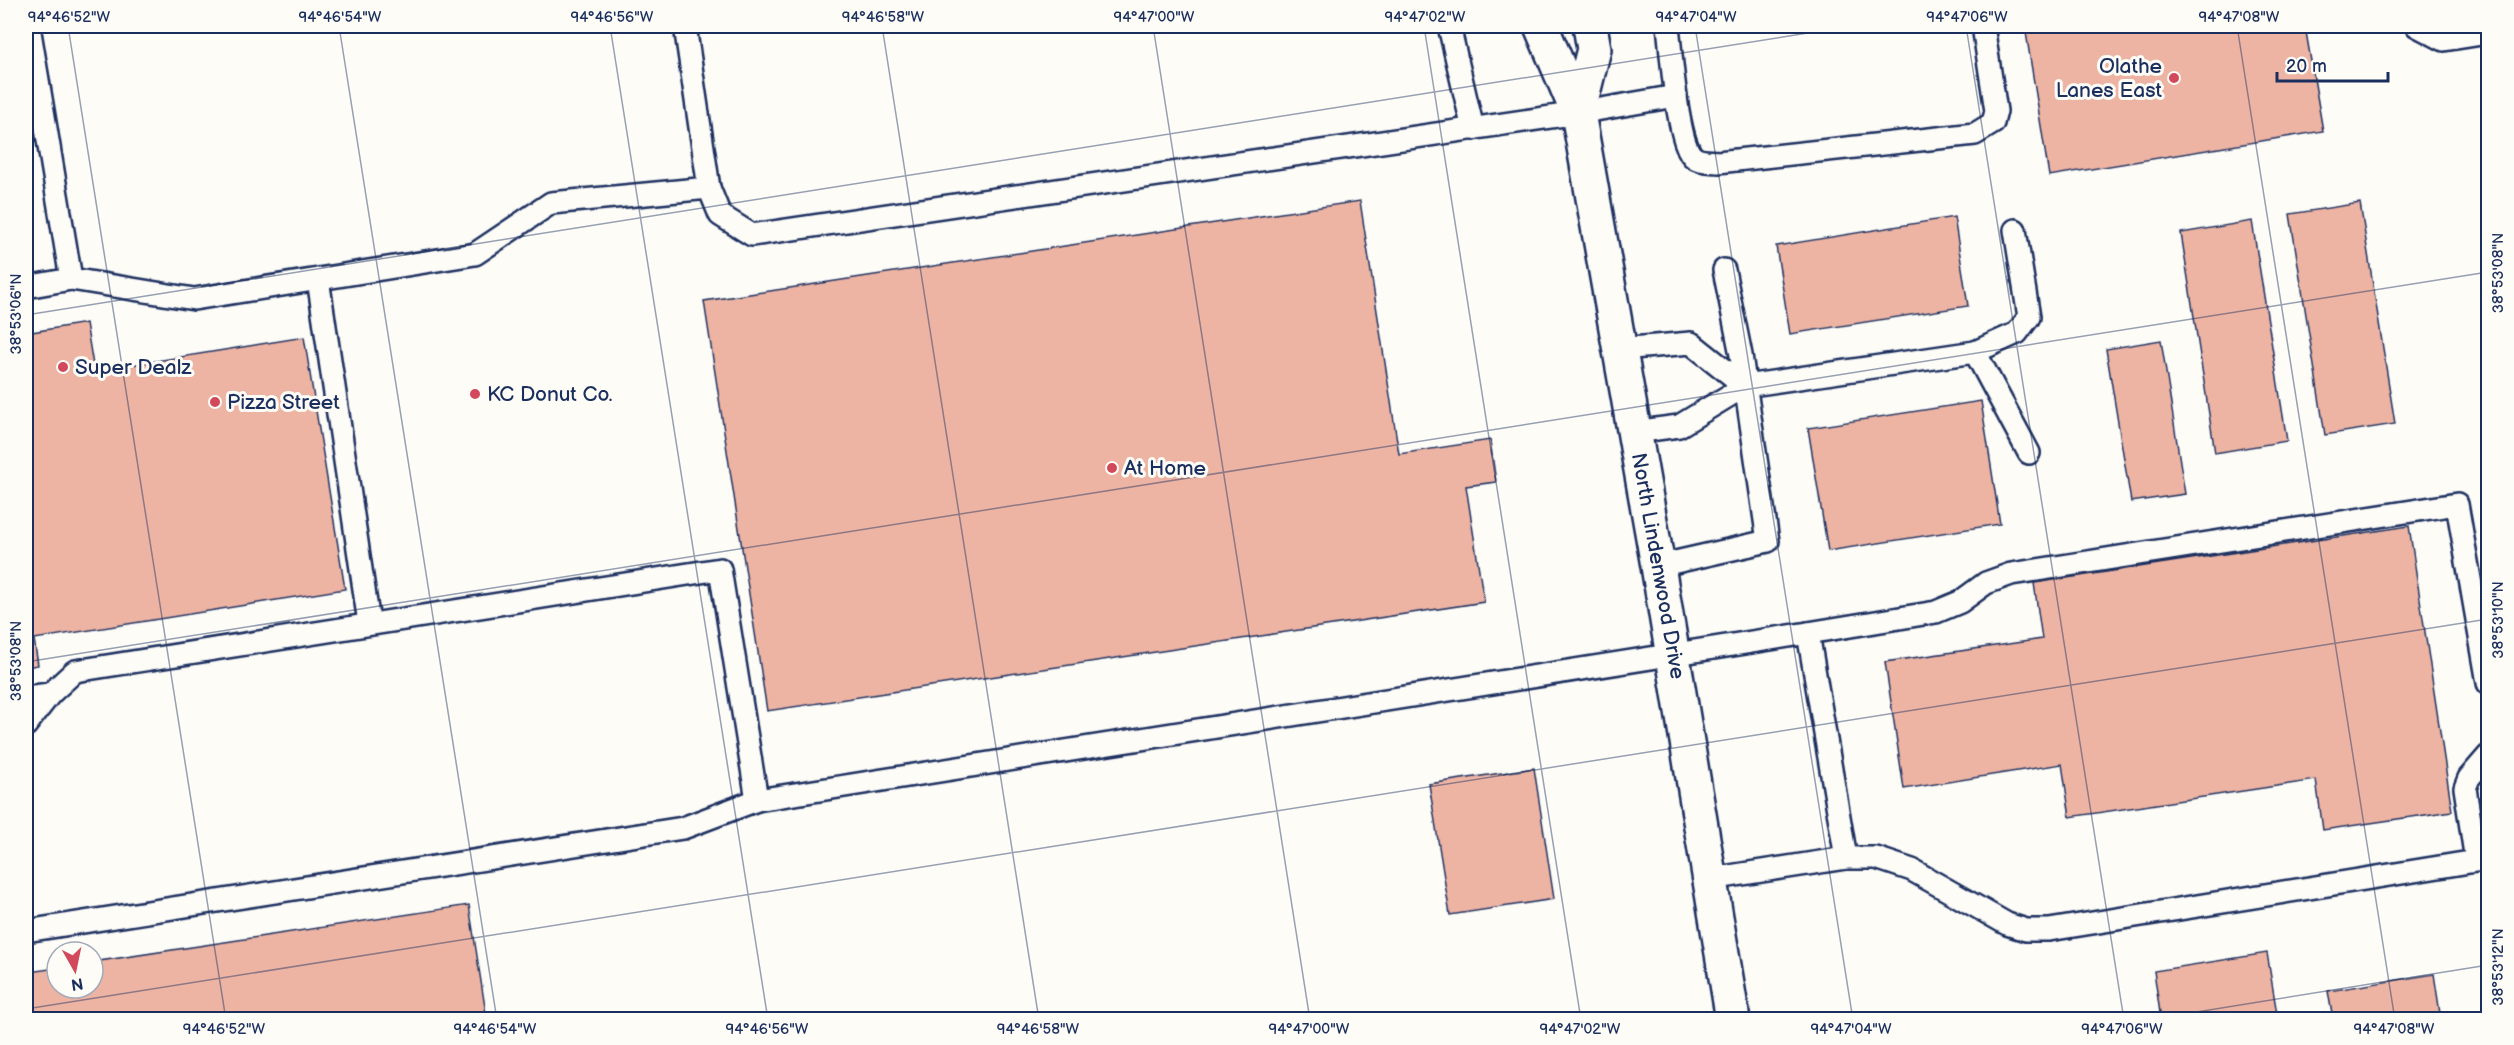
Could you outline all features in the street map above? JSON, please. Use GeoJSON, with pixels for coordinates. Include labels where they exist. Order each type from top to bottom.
{"type":"FeatureCollection","features":[{"type":"Feature","properties":{"kind":"street","name":"North Lindenwood Drive"},"geometry":{"type":"LineString","coordinates":[[1540,26],[1578,113],[1658,566],[1732,1020]]}},
{"type":"Feature","properties":{"kind":"street","name":"North Lindenwood Drive"},"geometry":{"type":"LineString","coordinates":[[1578,113],[1594,49],[1590,26]]}},
{"type":"Feature","properties":{"kind":"lane"},"geometry":{"type":"LineString","coordinates":[[29,26],[71,279]]}},
{"type":"Feature","properties":{"kind":"lane"},"geometry":{"type":"LineString","coordinates":[[685,26],[709,188],[720,215],[752,235],[1473,129],[1676,96]]}},
{"type":"Feature","properties":{"kind":"lane"},"geometry":{"type":"LineString","coordinates":[[1449,26],[1473,129]]}},
{"type":"Feature","properties":{"kind":"lane"},"geometry":{"type":"LineString","coordinates":[[1668,26],[1680,125],[1691,155],[1696,159],[1718,162],[1975,134],[1993,123],[1996,111],[1983,26]]}},
{"type":"Feature","properties":{"kind":"lane"},"geometry":{"type":"LineString","coordinates":[[2417,26],[2444,40],[2488,33]]}},
{"type":"Feature","properties":{"kind":"lane"},"geometry":{"type":"LineString","coordinates":[[26,286],[71,279],[194,299],[475,254],[552,203],[709,188]]}},
{"type":"Feature","properties":{"kind":"lane"},"geometry":{"type":"LineString","coordinates":[[1634,432],[1679,426],[1745,386],[1975,352],[2018,333],[2029,317],[2015,230]]}},
{"type":"Feature","properties":{"kind":"lane"},"geometry":{"type":"LineString","coordinates":[[1658,566],[1768,541],[1745,386],[1724,270]]}},
{"type":"Feature","properties":{"kind":"lane"},"geometry":{"type":"LineString","coordinates":[[318,279],[369,623]]}},
{"type":"Feature","properties":{"kind":"lane"},"geometry":{"type":"LineString","coordinates":[[1620,350],[1692,343],[1745,386]]}},
{"type":"Feature","properties":{"kind":"lane"},"geometry":{"type":"LineString","coordinates":[[1975,352],[2030,453]]}},
{"type":"Feature","properties":{"kind":"lane"},"geometry":{"type":"LineString","coordinates":[[26,931],[683,828],[757,800],[1936,612],[1960,602],[1986,583],[2011,574],[2457,504],[2488,683]]}},
{"type":"Feature","properties":{"kind":"lane"},"geometry":{"type":"LineString","coordinates":[[26,725],[50,694],[75,671],[720,569],[757,800]]}},
{"type":"Feature","properties":{"kind":"lane"},"geometry":{"type":"LineString","coordinates":[[1808,633],[1846,858]]}},
{"type":"Feature","properties":{"kind":"lane"},"geometry":{"type":"LineString","coordinates":[[26,697],[50,694]]}},
{"type":"Feature","properties":{"kind":"lane"},"geometry":{"type":"LineString","coordinates":[[1710,879],[1846,858],[1876,858],[1912,870],[2007,924],[2026,930],[2049,930],[2476,861],[2465,788],[2469,778],[2488,756]]}},
{"type":"Feature","properties":{"kind":"building","name":"Olathe Lanes East"},"geometry":{"type":"Polygon","coordinates":[[[2025,26],[2305,26],[2323,131],[2049,176],[2025,26]]]}},
{"type":"Feature","properties":{"kind":"building","name":"At Home"},"geometry":{"type":"Polygon","coordinates":[[[1360,201],[1399,454],[1490,440],[1496,482],[1466,486],[1484,602],[767,711],[704,301],[1360,201]]]}},
{"type":"Feature","properties":{"kind":"building"},"geometry":{"type":"Polygon","coordinates":[[[2360,203],[2395,424],[2325,435],[2290,214],[2360,203]]]}},
{"type":"Feature","properties":{"kind":"building"},"geometry":{"type":"Polygon","coordinates":[[[1954,217],[1968,306],[1790,334],[1776,246],[1954,217]]]}},
{"type":"Feature","properties":{"kind":"building"},"geometry":{"type":"Polygon","coordinates":[[[2252,221],[2287,441],[2215,453],[2181,233],[2252,221]]]}},
{"type":"Feature","properties":{"kind":"building"},"geometry":{"type":"Polygon","coordinates":[[[86,323],[94,371],[304,337],[345,589],[34,639],[38,665],[26,667],[26,333],[86,323]]]}},
{"type":"Feature","properties":{"kind":"building"},"geometry":{"type":"Polygon","coordinates":[[[2161,340],[2185,494],[2131,502],[2106,349],[2161,340]]]}},
{"type":"Feature","properties":{"kind":"building"},"geometry":{"type":"Polygon","coordinates":[[[1981,401],[2000,524],[1828,551],[1808,428],[1981,401]]]}},
{"type":"Feature","properties":{"kind":"building"},"geometry":{"type":"Polygon","coordinates":[[[2409,526],[2452,811],[2323,830],[2316,780],[2070,817],[2062,764],[1904,789],[1885,662],[2042,639],[2034,583],[2409,526]]]}},
{"type":"Feature","properties":{"kind":"building"},"geometry":{"type":"Polygon","coordinates":[[[1534,768],[1554,899],[1450,915],[1429,784],[1534,768]]]}},
{"type":"Feature","properties":{"kind":"building"},"geometry":{"type":"Polygon","coordinates":[[[469,905],[487,1020],[26,1020],[26,965],[28,964],[29,972],[45,970],[45,1000],[105,1000],[105,960],[469,905]]]}},
{"type":"Feature","properties":{"kind":"building"},"geometry":{"type":"Polygon","coordinates":[[[2267,953],[2278,1020],[2161,1020],[2154,971],[2267,953]]]}},
{"type":"Feature","properties":{"kind":"building"},"geometry":{"type":"Polygon","coordinates":[[[2434,974],[2441,1020],[2333,1020],[2328,991],[2434,974]]]}},
{"type":"Feature","properties":{"kind":"place","name":"Olathe Lanes East"},"geometry":{"type":"Point","coordinates":[2174,78]}},
{"type":"Feature","properties":{"kind":"place","name":"Super Dealz"},"geometry":{"type":"Point","coordinates":[63,367]}},
{"type":"Feature","properties":{"kind":"place","name":"KC Donut Co."},"geometry":{"type":"Point","coordinates":[475,394]}},
{"type":"Feature","properties":{"kind":"place","name":"Pizza Street"},"geometry":{"type":"Point","coordinates":[215,402]}},
{"type":"Feature","properties":{"kind":"place","name":"At Home"},"geometry":{"type":"Point","coordinates":[1112,468]}}]}
